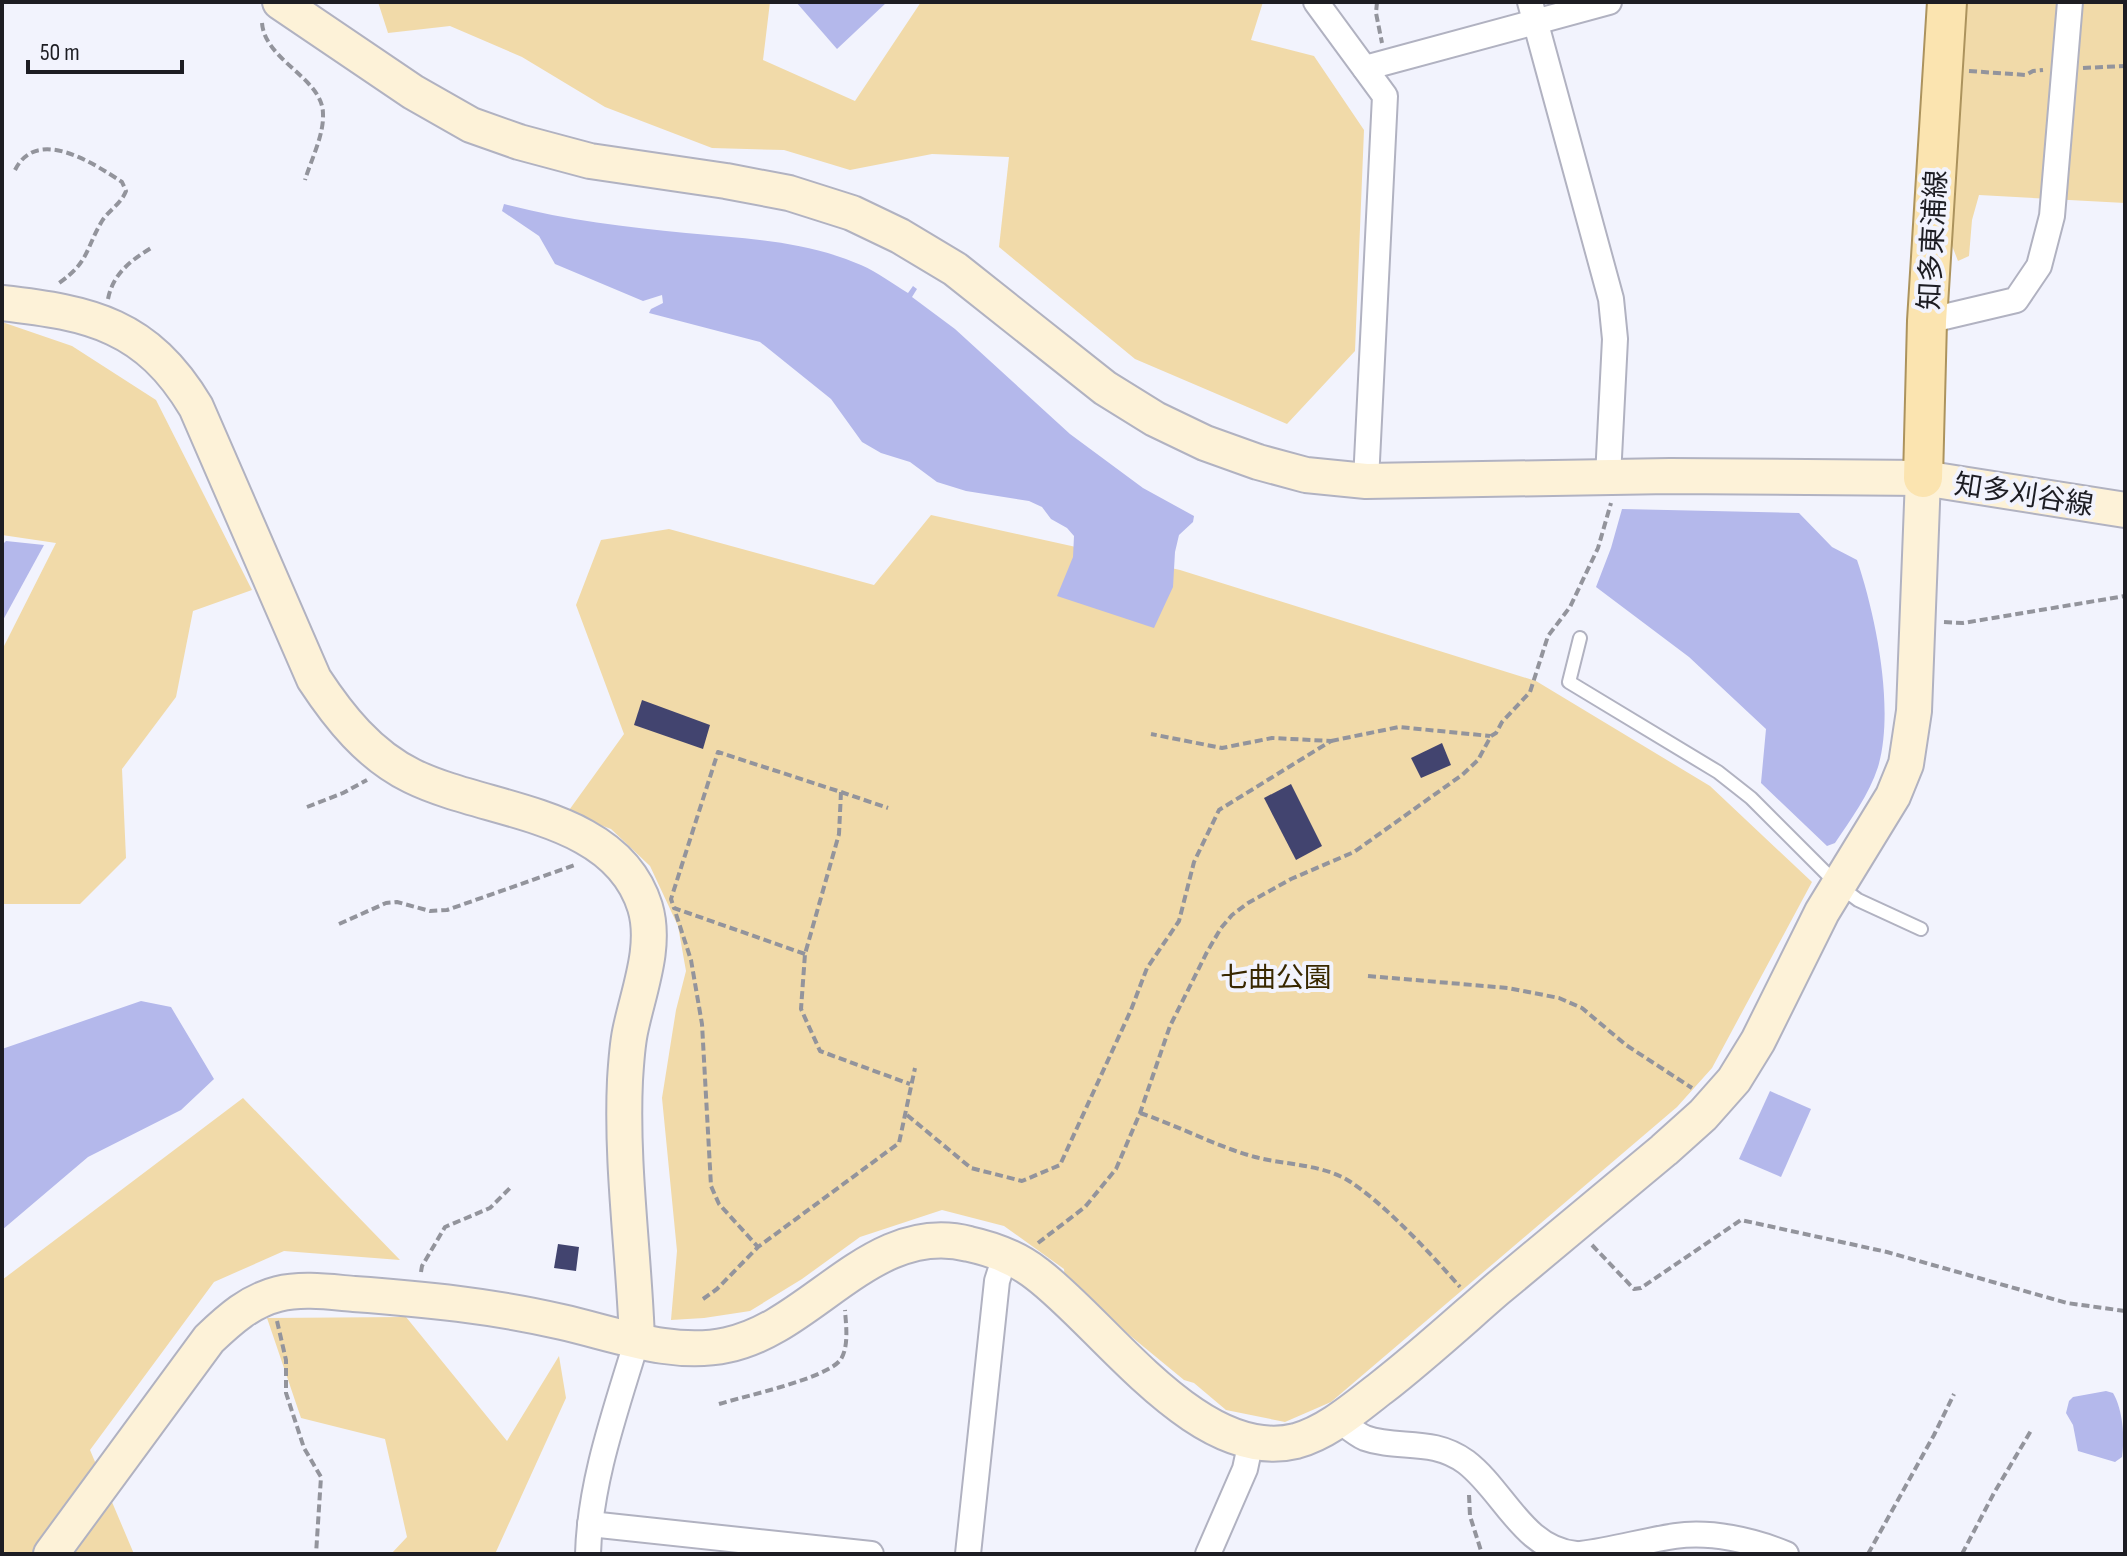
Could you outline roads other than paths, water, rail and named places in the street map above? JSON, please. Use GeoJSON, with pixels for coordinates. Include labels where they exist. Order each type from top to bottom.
{"type":"FeatureCollection","features":[{"type":"Feature","properties":{"kind":"main road","name":"知多東浦線"},"geometry":{"type":"LineString","coordinates":[[1923,478],[1927,321],[1947,2]]}},
{"type":"Feature","properties":{"kind":"street"},"geometry":{"type":"LineString","coordinates":[[1316,2],[1376,65],[1385,96],[1366,481]]}},
{"type":"Feature","properties":{"kind":"street"},"geometry":{"type":"LineString","coordinates":[[1376,65],[1532,12],[1609,2]]}},
{"type":"Feature","properties":{"kind":"street"},"geometry":{"type":"LineString","coordinates":[[1927,321],[2016,300],[2039,266],[2052,216],[2070,2]]}},
{"type":"Feature","properties":{"kind":"street","name":"知多刈谷線"},"geometry":{"type":"LineString","coordinates":[[283,7],[413,92],[483,129],[590,161],[789,193],[852,213],[900,236],[955,269],[1105,388],[1155,419],[1205,443],[1258,462],[1306,475],[1366,481],[1608,477],[1923,478],[2125,510]]}},
{"type":"Feature","properties":{"kind":"street"},"geometry":{"type":"LineString","coordinates":[[1532,12],[1611,299],[1615,339],[1608,477]]}},
{"type":"Feature","properties":{"kind":"street"},"geometry":{"type":"LineString","coordinates":[[2,303],[69,311],[102,322],[131,336],[150,350],[186,389],[257,543],[314,679],[334,710],[356,735],[409,775],[439,788],[559,824],[590,839],[616,859],[635,882],[646,908],[649,935],[629,1036],[625,1082],[637,1340],[600,1468],[588,1554]]}},
{"type":"Feature","properties":{"kind":"street"},"geometry":{"type":"LineString","coordinates":[[51,1554],[209,1339],[233,1316],[255,1301],[281,1293],[322,1292],[508,1310],[676,1347],[726,1346],[749,1339],[788,1320],[829,1288],[893,1250],[921,1243],[968,1243],[1013,1259],[1055,1288],[1177,1404],[1227,1435],[1272,1444],[1299,1440],[1339,1420],[1422,1356],[1664,1150],[1734,1080],[1758,1041],[1822,912],[1893,796],[1906,764],[1914,711],[1923,478]]}},
{"type":"Feature","properties":{"kind":"street"},"geometry":{"type":"LineString","coordinates":[[968,1554],[997,1281],[1013,1259]]}},
{"type":"Feature","properties":{"kind":"street"},"geometry":{"type":"LineString","coordinates":[[1339,1420],[1364,1437],[1423,1444],[1466,1462],[1540,1542],[1562,1553],[1579,1554],[1678,1535],[1699,1534],[1742,1540],[1786,1554]]}},
{"type":"Feature","properties":{"kind":"street"},"geometry":{"type":"LineString","coordinates":[[1208,1554],[1245,1469],[1251,1441]]}},
{"type":"Feature","properties":{"kind":"street"},"geometry":{"type":"LineString","coordinates":[[590,1524],[871,1554]]}},
{"type":"Feature","properties":{"kind":"lane"},"geometry":{"type":"LineString","coordinates":[[1580,638],[1569,682],[1718,772],[1751,798],[1838,885],[1858,900],[1921,929]]}},
{"type":"Feature","properties":{"kind":"water"},"geometry":{"type":"Polygon","coordinates":[[[796,2],[887,2],[837,49],[796,2]]]}},
{"type":"Feature","properties":{"kind":"water"},"geometry":{"type":"Polygon","coordinates":[[[504,204],[595,222],[796,245],[861,265],[908,293],[913,286],[917,289],[912,297],[955,329],[1070,434],[1143,488],[1194,516],[1193,522],[1179,535],[1173,587],[1154,628],[1057,596],[1073,557],[1074,536],[1051,519],[1042,507],[1029,501],[966,491],[937,482],[910,462],[881,453],[862,442],[831,399],[760,342],[649,313],[663,303],[662,295],[643,301],[555,264],[539,236],[502,211],[504,204]]]}},
{"type":"Feature","properties":{"kind":"water"},"geometry":{"type":"Polygon","coordinates":[[[1622,509],[1799,513],[1832,547],[1857,560],[1871,608],[1881,663],[1885,718],[1883,744],[1870,787],[1835,843],[1827,846],[1761,783],[1766,729],[1689,657],[1596,587],[1622,509]]]}},
{"type":"Feature","properties":{"kind":"water"},"geometry":{"type":"Polygon","coordinates":[[[6,541],[44,545],[2,622],[2,545],[6,541]]]}},
{"type":"Feature","properties":{"kind":"water"},"geometry":{"type":"Polygon","coordinates":[[[141,1001],[171,1007],[214,1079],[181,1110],[88,1157],[2,1230],[2,1049],[141,1001]]]}},
{"type":"Feature","properties":{"kind":"water"},"geometry":{"type":"Polygon","coordinates":[[[1770,1091],[1811,1109],[1781,1177],[1739,1159],[1770,1091]]]}},
{"type":"Feature","properties":{"kind":"water"},"geometry":{"type":"Polygon","coordinates":[[[2106,1391],[2113,1393],[2122,1424],[2122,1457],[2115,1462],[2078,1451],[2073,1425],[2066,1413],[2073,1397],[2106,1391]]]}},
{"type":"Feature","properties":{"kind":"park label","name":"七曲公園"},"geometry":{"type":"Point","coordinates":[1276,977]}}]}
